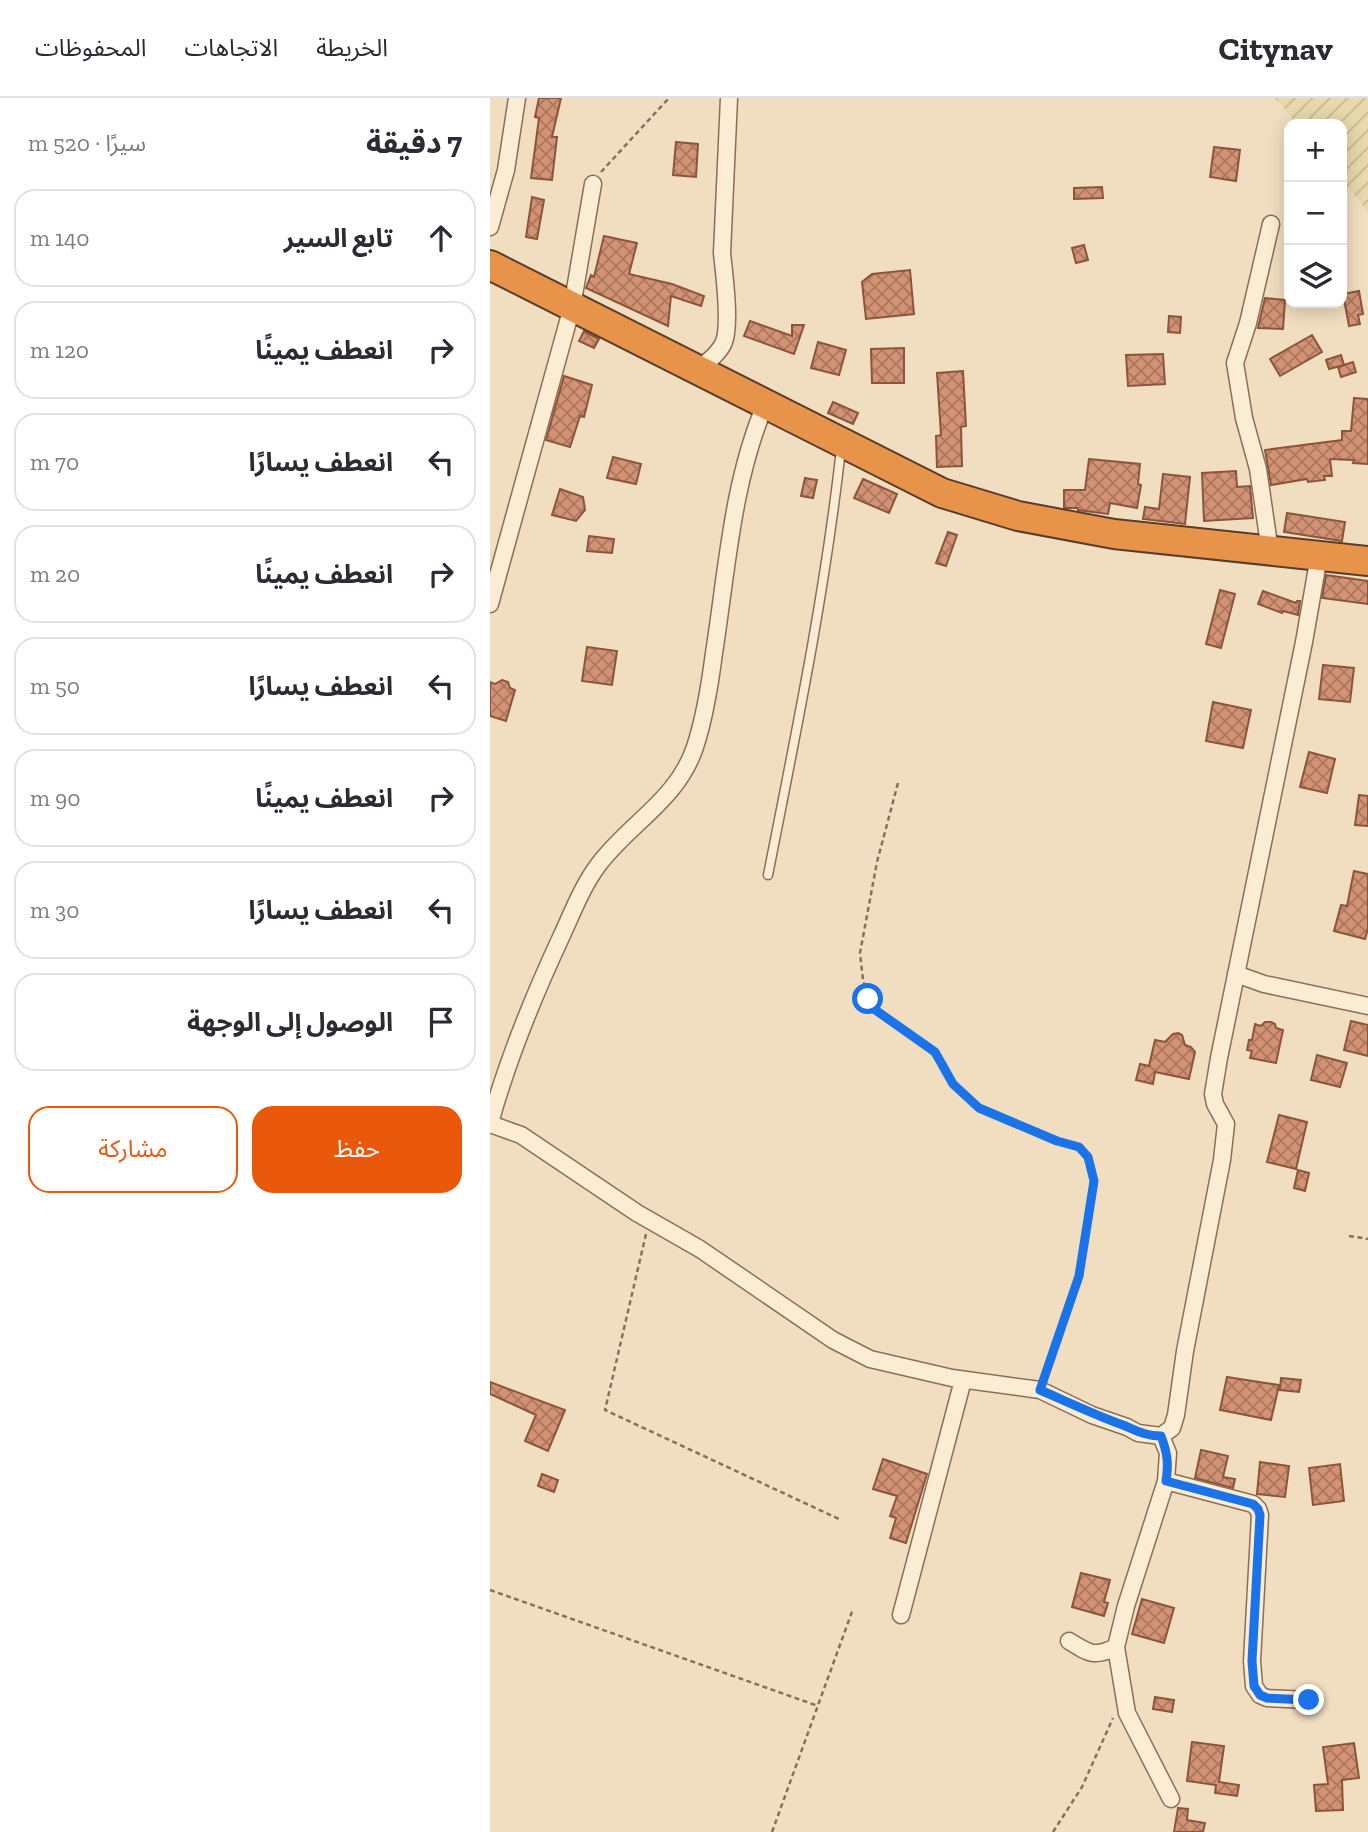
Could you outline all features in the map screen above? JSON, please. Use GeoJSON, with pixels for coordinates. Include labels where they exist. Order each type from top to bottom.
{"type":"FeatureCollection","features":[{"type":"Feature","properties":{"kind":"highway"},"geometry":{"type":"LineString","coordinates":[[490,265],[942,493],[1018,516],[1114,534],[1368,561]]}},
{"type":"Feature","properties":{"kind":"street"},"geometry":{"type":"LineString","coordinates":[[490,227],[506,170],[517,98]]}},
{"type":"Feature","properties":{"kind":"street"},"geometry":{"type":"LineString","coordinates":[[697,370],[715,355],[724,341],[725,277],[722,253],[729,98]]}},
{"type":"Feature","properties":{"kind":"street"},"geometry":{"type":"LineString","coordinates":[[490,604],[572,307],[593,184]]}},
{"type":"Feature","properties":{"kind":"street"},"geometry":{"type":"LineString","coordinates":[[1270,551],[1258,469],[1244,418],[1235,363],[1248,323],[1271,224]]}},
{"type":"Feature","properties":{"kind":"street"},"geometry":{"type":"LineString","coordinates":[[765,405],[753,433],[742,471],[710,679],[695,747],[685,771],[668,795],[598,865],[582,891],[516,1042],[490,1123],[521,1135],[649,1221],[700,1249],[833,1340],[855,1352],[870,1359],[963,1380],[1040,1390],[1092,1415],[1139,1433],[1161,1436],[1172,1428],[1176,1415],[1185,1351],[1222,1160],[1226,1124],[1215,1104],[1213,1094],[1319,556]]}},
{"type":"Feature","properties":{"kind":"street"},"geometry":{"type":"LineString","coordinates":[[1236,974],[1265,984],[1368,1006]]}},
{"type":"Feature","properties":{"kind":"street"},"geometry":{"type":"LineString","coordinates":[[901,1615],[963,1380]]}},
{"type":"Feature","properties":{"kind":"street"},"geometry":{"type":"LineString","coordinates":[[1161,1436],[1168,1453],[1166,1481],[1126,1606],[1116,1647],[1127,1713],[1171,1799]]}},
{"type":"Feature","properties":{"kind":"street"},"geometry":{"type":"LineString","coordinates":[[1166,1481],[1253,1504],[1258,1509],[1259,1545],[1252,1661],[1254,1686],[1260,1695],[1267,1698],[1309,1700]]}},
{"type":"Feature","properties":{"kind":"street"},"geometry":{"type":"LineString","coordinates":[[1069,1641],[1088,1653],[1102,1654],[1116,1647]]}},
{"type":"Feature","properties":{"kind":"lane"},"geometry":{"type":"LineString","coordinates":[[768,875],[831,537],[841,443]]}},
{"type":"Feature","properties":{"kind":"path"},"geometry":{"type":"LineString","coordinates":[[593,184],[602,170],[669,98]]}},
{"type":"Feature","properties":{"kind":"path"},"geometry":{"type":"LineString","coordinates":[[898,783],[877,862],[860,953],[868,999],[874,1009],[935,1052],[953,1084],[979,1108],[1045,1136],[1079,1147],[1088,1157],[1094,1181],[1079,1276],[1040,1390]]}},
{"type":"Feature","properties":{"kind":"path"},"geometry":{"type":"LineString","coordinates":[[649,1221],[605,1410],[839,1519]]}},
{"type":"Feature","properties":{"kind":"path"},"geometry":{"type":"LineString","coordinates":[[1349,1236],[1368,1239]]}},
{"type":"Feature","properties":{"kind":"path"},"geometry":{"type":"LineString","coordinates":[[490,1590],[818,1706]]}},
{"type":"Feature","properties":{"kind":"path"},"geometry":{"type":"LineString","coordinates":[[772,1832],[853,1609]]}},
{"type":"Feature","properties":{"kind":"path"},"geometry":{"type":"LineString","coordinates":[[1053,1832],[1088,1776],[1111,1723],[1115,1699],[1123,1690]]}},
{"type":"Feature","properties":{"kind":"shaded area"},"geometry":{"type":"Polygon","coordinates":[[[1275,98],[1368,98],[1368,212],[1347,186],[1347,119],[1293,119],[1275,98]]]}},
{"type":"Feature","properties":{"kind":"building"},"geometry":{"type":"Polygon","coordinates":[[[539,98],[561,98],[552,137],[557,137],[552,180],[531,178],[539,98]]]}},
{"type":"Feature","properties":{"kind":"building"},"geometry":{"type":"Polygon","coordinates":[[[676,142],[698,144],[696,177],[673,175],[676,142]]]}},
{"type":"Feature","properties":{"kind":"building"},"geometry":{"type":"Polygon","coordinates":[[[1214,147],[1240,150],[1236,181],[1210,177],[1214,147]]]}},
{"type":"Feature","properties":{"kind":"building"},"geometry":{"type":"Polygon","coordinates":[[[1102,187],[1103,198],[1074,199],[1074,188],[1102,187]]]}},
{"type":"Feature","properties":{"kind":"building"},"geometry":{"type":"Polygon","coordinates":[[[532,197],[544,200],[537,239],[526,237],[532,197]]]}},
{"type":"Feature","properties":{"kind":"building"},"geometry":{"type":"Polygon","coordinates":[[[604,236],[637,243],[629,274],[672,284],[704,296],[701,306],[671,296],[668,326],[586,288],[591,275],[594,277],[604,236]]]}},
{"type":"Feature","properties":{"kind":"building"},"geometry":{"type":"Polygon","coordinates":[[[1084,245],[1088,260],[1076,263],[1072,248],[1084,245]]]}},
{"type":"Feature","properties":{"kind":"building"},"geometry":{"type":"Polygon","coordinates":[[[910,270],[914,314],[866,319],[862,282],[872,274],[910,270]]]}},
{"type":"Feature","properties":{"kind":"building"},"geometry":{"type":"Polygon","coordinates":[[[1359,291],[1363,314],[1358,315],[1360,324],[1349,326],[1346,308],[1347,293],[1359,291]]]}},
{"type":"Feature","properties":{"kind":"building"},"geometry":{"type":"Polygon","coordinates":[[[1265,298],[1284,300],[1283,329],[1258,328],[1265,298]]]}},
{"type":"Feature","properties":{"kind":"building"},"geometry":{"type":"Polygon","coordinates":[[[1169,316],[1181,317],[1180,333],[1168,332],[1169,316]]]}},
{"type":"Feature","properties":{"kind":"building"},"geometry":{"type":"Polygon","coordinates":[[[750,321],[792,336],[792,325],[804,325],[794,354],[744,336],[750,321]]]}},
{"type":"Feature","properties":{"kind":"building"},"geometry":{"type":"Polygon","coordinates":[[[584,331],[599,339],[594,348],[579,341],[584,331]]]}},
{"type":"Feature","properties":{"kind":"building"},"geometry":{"type":"Polygon","coordinates":[[[1312,335],[1322,352],[1280,376],[1270,359],[1312,335]]]}},
{"type":"Feature","properties":{"kind":"building"},"geometry":{"type":"Polygon","coordinates":[[[818,342],[846,350],[839,375],[811,368],[818,342]]]}},
{"type":"Feature","properties":{"kind":"building"},"geometry":{"type":"Polygon","coordinates":[[[904,348],[904,383],[872,383],[871,349],[904,348]]]}},
{"type":"Feature","properties":{"kind":"building"},"geometry":{"type":"Polygon","coordinates":[[[1163,354],[1165,384],[1128,386],[1126,355],[1163,354]]]}},
{"type":"Feature","properties":{"kind":"building"},"geometry":{"type":"Polygon","coordinates":[[[1341,355],[1344,365],[1329,369],[1326,360],[1341,355]]]}},
{"type":"Feature","properties":{"kind":"building"},"geometry":{"type":"Polygon","coordinates":[[[1353,362],[1356,372],[1341,377],[1338,367],[1353,362]]]}},
{"type":"Feature","properties":{"kind":"building"},"geometry":{"type":"Polygon","coordinates":[[[963,371],[966,426],[961,427],[962,466],[937,467],[936,436],[941,435],[937,373],[963,371]]]}},
{"type":"Feature","properties":{"kind":"building"},"geometry":{"type":"Polygon","coordinates":[[[564,376],[592,385],[584,417],[580,416],[570,447],[546,440],[564,376]]]}},
{"type":"Feature","properties":{"kind":"building"},"geometry":{"type":"Polygon","coordinates":[[[1354,398],[1368,399],[1368,464],[1353,463],[1354,460],[1330,459],[1332,476],[1324,476],[1325,480],[1308,482],[1307,479],[1271,485],[1265,450],[1342,440],[1342,431],[1351,431],[1354,398]]]}},
{"type":"Feature","properties":{"kind":"building"},"geometry":{"type":"Polygon","coordinates":[[[833,402],[858,413],[853,424],[828,413],[833,402]]]}},
{"type":"Feature","properties":{"kind":"building"},"geometry":{"type":"Polygon","coordinates":[[[613,457],[641,464],[636,484],[607,478],[613,457]]]}},
{"type":"Feature","properties":{"kind":"building"},"geometry":{"type":"Polygon","coordinates":[[[1089,459],[1140,464],[1138,484],[1141,485],[1137,508],[1110,503],[1108,514],[1064,508],[1064,490],[1085,490],[1089,459]]]}},
{"type":"Feature","properties":{"kind":"building"},"geometry":{"type":"Polygon","coordinates":[[[1236,471],[1237,487],[1250,486],[1253,518],[1204,521],[1202,473],[1236,471]]]}},
{"type":"Feature","properties":{"kind":"building"},"geometry":{"type":"Polygon","coordinates":[[[1163,474],[1190,477],[1185,524],[1143,519],[1145,507],[1159,509],[1163,474]]]}},
{"type":"Feature","properties":{"kind":"building"},"geometry":{"type":"Polygon","coordinates":[[[805,478],[817,480],[813,498],[801,496],[805,478]]]}},
{"type":"Feature","properties":{"kind":"building"},"geometry":{"type":"Polygon","coordinates":[[[863,479],[897,494],[889,513],[854,498],[863,479]]]}},
{"type":"Feature","properties":{"kind":"building"},"geometry":{"type":"Polygon","coordinates":[[[560,489],[583,497],[585,510],[576,521],[552,515],[560,489]]]}},
{"type":"Feature","properties":{"kind":"building"},"geometry":{"type":"Polygon","coordinates":[[[1287,513],[1345,522],[1342,541],[1284,532],[1287,513]]]}},
{"type":"Feature","properties":{"kind":"building"},"geometry":{"type":"Polygon","coordinates":[[[948,532],[957,535],[946,566],[936,563],[948,532]]]}},
{"type":"Feature","properties":{"kind":"building"},"geometry":{"type":"Polygon","coordinates":[[[589,536],[614,539],[612,553],[587,551],[589,536]]]}},
{"type":"Feature","properties":{"kind":"building"},"geometry":{"type":"Polygon","coordinates":[[[1326,575],[1368,581],[1368,604],[1322,598],[1326,575]]]}},
{"type":"Feature","properties":{"kind":"building"},"geometry":{"type":"Polygon","coordinates":[[[1220,590],[1235,594],[1221,648],[1206,644],[1220,590]]]}},
{"type":"Feature","properties":{"kind":"building"},"geometry":{"type":"Polygon","coordinates":[[[1263,591],[1296,603],[1300,601],[1298,615],[1283,611],[1282,613],[1258,604],[1263,591]]]}},
{"type":"Feature","properties":{"kind":"building"},"geometry":{"type":"Polygon","coordinates":[[[587,647],[617,651],[612,685],[582,681],[587,647]]]}},
{"type":"Feature","properties":{"kind":"building"},"geometry":{"type":"Polygon","coordinates":[[[1323,665],[1354,668],[1350,702],[1319,699],[1323,665]]]}},
{"type":"Feature","properties":{"kind":"building"},"geometry":{"type":"Polygon","coordinates":[[[502,680],[515,690],[506,721],[490,716],[490,682],[495,684],[502,680]]]}},
{"type":"Feature","properties":{"kind":"building"},"geometry":{"type":"Polygon","coordinates":[[[1213,702],[1251,710],[1243,748],[1206,741],[1213,702]]]}},
{"type":"Feature","properties":{"kind":"building"},"geometry":{"type":"Polygon","coordinates":[[[1309,752],[1335,759],[1327,793],[1300,787],[1309,752]]]}},
{"type":"Feature","properties":{"kind":"building"},"geometry":{"type":"Polygon","coordinates":[[[1359,795],[1368,796],[1368,826],[1355,825],[1359,795]]]}},
{"type":"Feature","properties":{"kind":"building"},"geometry":{"type":"Polygon","coordinates":[[[1354,871],[1368,874],[1368,929],[1365,939],[1334,931],[1341,905],[1347,906],[1354,871]]]}},
{"type":"Feature","properties":{"kind":"building"},"geometry":{"type":"Polygon","coordinates":[[[1351,1021],[1368,1025],[1368,1056],[1344,1050],[1351,1021]]]}},
{"type":"Feature","properties":{"kind":"building"},"geometry":{"type":"Polygon","coordinates":[[[1265,1022],[1271,1022],[1276,1028],[1283,1030],[1276,1063],[1250,1058],[1252,1051],[1247,1050],[1255,1024],[1261,1026],[1265,1022]]]}},
{"type":"Feature","properties":{"kind":"building"},"geometry":{"type":"Polygon","coordinates":[[[1178,1033],[1182,1035],[1185,1045],[1195,1052],[1189,1079],[1155,1072],[1153,1084],[1136,1080],[1140,1064],[1149,1066],[1155,1040],[1165,1042],[1178,1033]]]}},
{"type":"Feature","properties":{"kind":"building"},"geometry":{"type":"Polygon","coordinates":[[[1317,1055],[1347,1063],[1340,1087],[1311,1080],[1317,1055]]]}},
{"type":"Feature","properties":{"kind":"building"},"geometry":{"type":"Polygon","coordinates":[[[1279,1115],[1307,1122],[1296,1169],[1267,1162],[1279,1115]]]}},
{"type":"Feature","properties":{"kind":"building"},"geometry":{"type":"Polygon","coordinates":[[[1298,1170],[1309,1173],[1305,1191],[1294,1188],[1298,1170]]]}},
{"type":"Feature","properties":{"kind":"building"},"geometry":{"type":"Polygon","coordinates":[[[1227,1377],[1279,1385],[1271,1420],[1220,1410],[1227,1377]]]}},
{"type":"Feature","properties":{"kind":"building"},"geometry":{"type":"Polygon","coordinates":[[[1281,1378],[1301,1380],[1299,1392],[1280,1390],[1281,1378]]]}},
{"type":"Feature","properties":{"kind":"building"},"geometry":{"type":"Polygon","coordinates":[[[490,1382],[565,1410],[548,1451],[525,1441],[536,1415],[490,1394],[490,1382]]]}},
{"type":"Feature","properties":{"kind":"building"},"geometry":{"type":"Polygon","coordinates":[[[1201,1450],[1228,1456],[1223,1477],[1235,1479],[1233,1488],[1195,1478],[1201,1450]]]}},
{"type":"Feature","properties":{"kind":"building"},"geometry":{"type":"Polygon","coordinates":[[[883,1459],[927,1474],[906,1543],[890,1538],[896,1518],[890,1516],[897,1496],[873,1489],[883,1459]]]}},
{"type":"Feature","properties":{"kind":"building"},"geometry":{"type":"Polygon","coordinates":[[[1260,1462],[1289,1466],[1285,1497],[1257,1494],[1260,1462]]]}},
{"type":"Feature","properties":{"kind":"building"},"geometry":{"type":"Polygon","coordinates":[[[1340,1464],[1344,1501],[1313,1505],[1309,1468],[1340,1464]]]}},
{"type":"Feature","properties":{"kind":"building"},"geometry":{"type":"Polygon","coordinates":[[[542,1474],[558,1480],[554,1492],[538,1486],[542,1474]]]}},
{"type":"Feature","properties":{"kind":"building"},"geometry":{"type":"Polygon","coordinates":[[[1081,1573],[1110,1580],[1104,1602],[1108,1603],[1104,1616],[1072,1607],[1081,1573]]]}},
{"type":"Feature","properties":{"kind":"building"},"geometry":{"type":"Polygon","coordinates":[[[1142,1599],[1174,1608],[1164,1643],[1132,1634],[1142,1599]]]}},
{"type":"Feature","properties":{"kind":"building"},"geometry":{"type":"Polygon","coordinates":[[[1155,1697],[1174,1700],[1172,1712],[1153,1709],[1155,1697]]]}},
{"type":"Feature","properties":{"kind":"building"},"geometry":{"type":"Polygon","coordinates":[[[1192,1742],[1224,1746],[1219,1782],[1239,1785],[1237,1796],[1215,1793],[1216,1785],[1187,1781],[1192,1742]]]}},
{"type":"Feature","properties":{"kind":"building"},"geometry":{"type":"Polygon","coordinates":[[[1354,1743],[1359,1778],[1342,1780],[1343,1810],[1316,1811],[1314,1785],[1328,1784],[1323,1747],[1354,1743]]]}},
{"type":"Feature","properties":{"kind":"building"},"geometry":{"type":"Polygon","coordinates":[[[1178,1808],[1188,1809],[1187,1820],[1205,1823],[1203,1832],[1174,1832],[1178,1808]]]}},
{"type":"Feature","properties":{"kind":"route"},"geometry":{"type":"LineString","coordinates":[[868,999],[874,1009],[935,1052],[953,1084],[979,1108],[1057,1141],[1079,1147],[1088,1157],[1094,1181],[1079,1276],[1040,1390],[1092,1415],[1139,1433],[1161,1436],[1168,1453],[1166,1481],[1253,1504],[1258,1509],[1259,1545],[1252,1661],[1254,1686],[1260,1695],[1267,1698],[1309,1700]]}}]}
